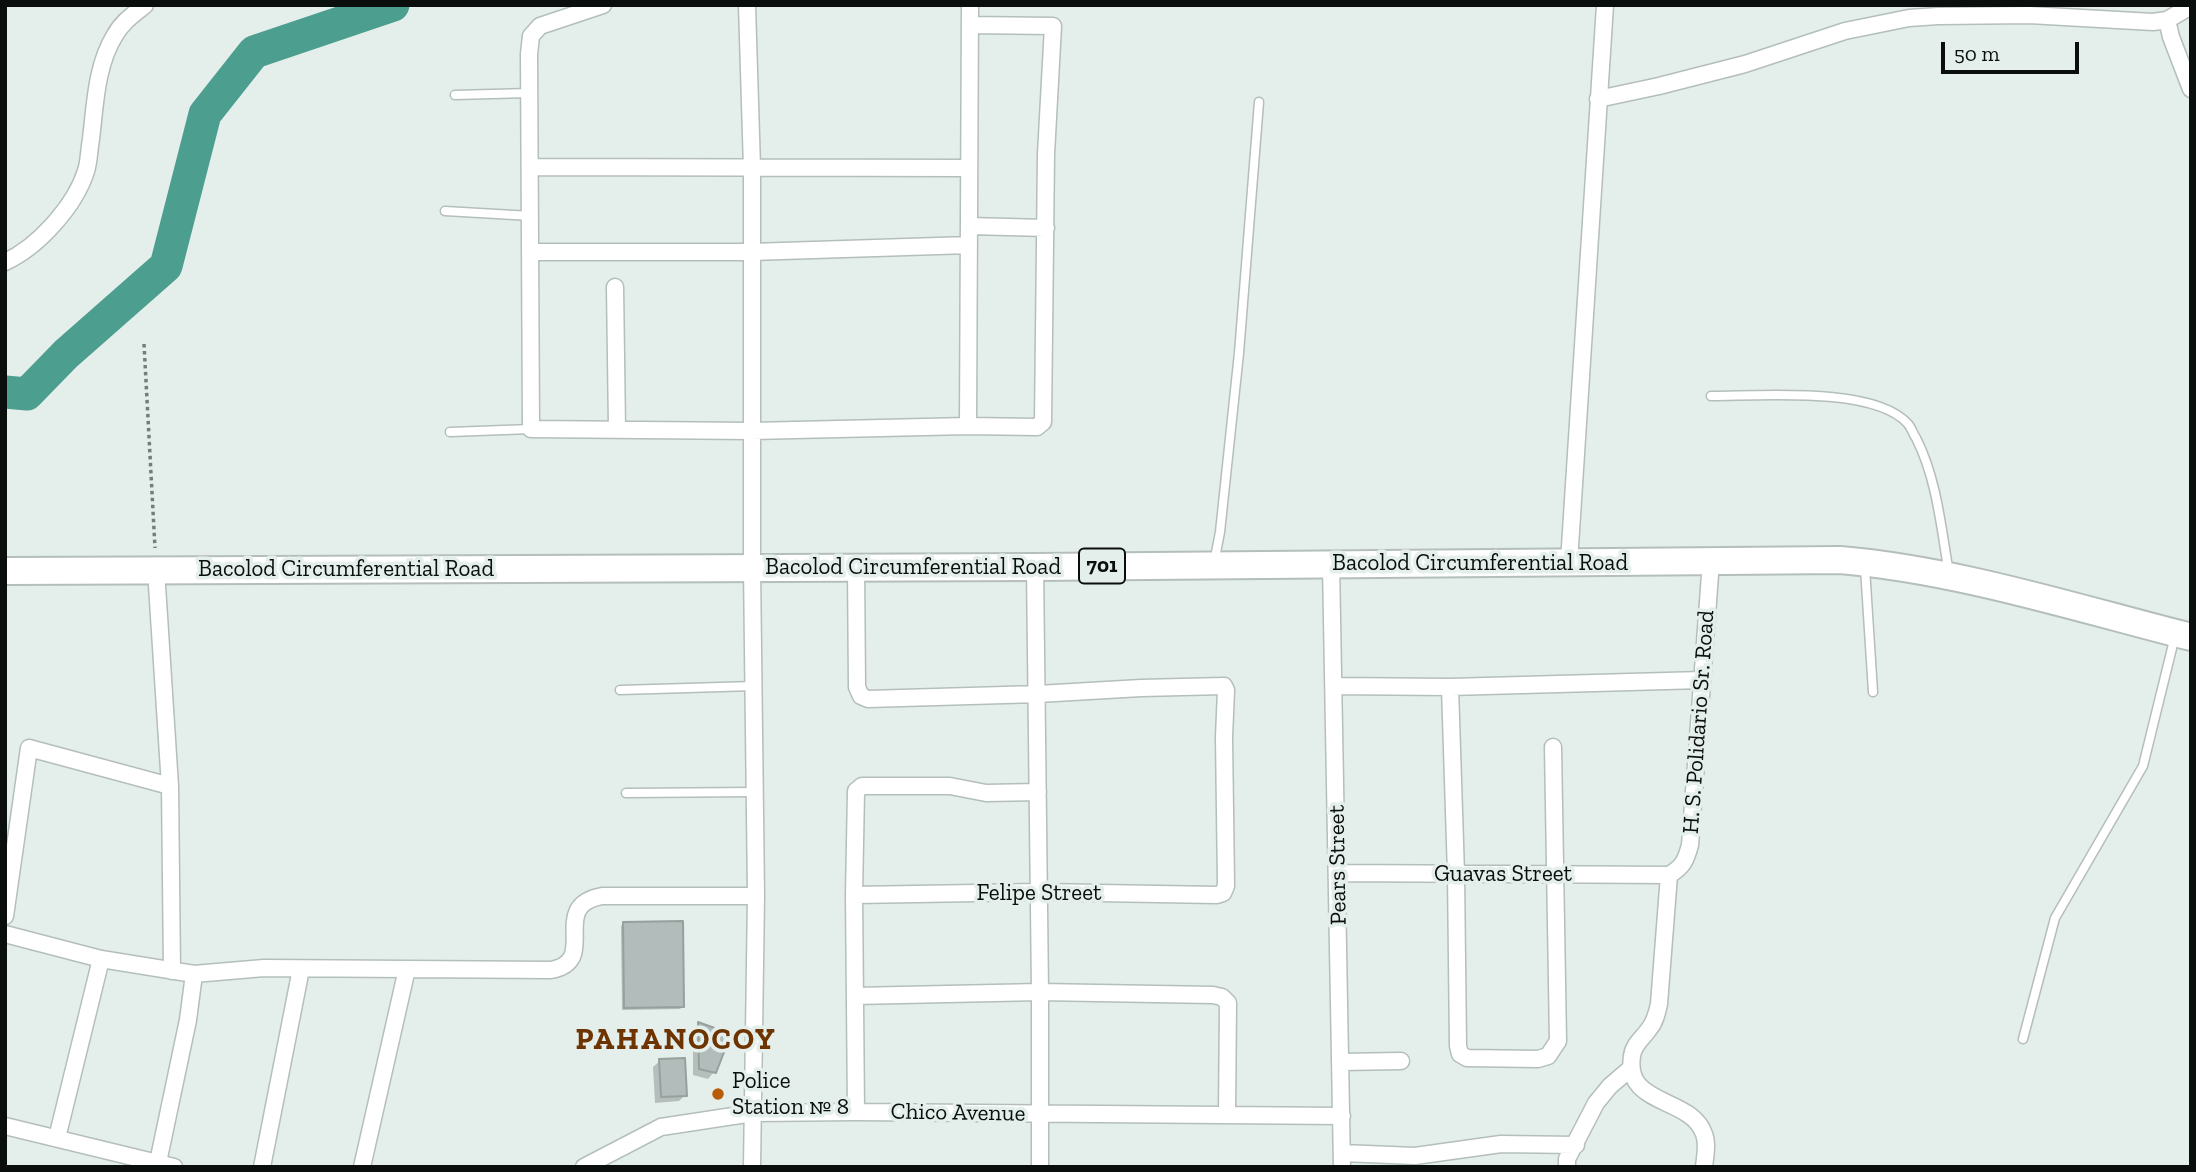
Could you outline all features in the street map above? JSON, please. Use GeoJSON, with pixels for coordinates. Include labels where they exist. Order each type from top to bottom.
{"type":"FeatureCollection","features":[{"type":"Feature","properties":{"kind":"main road","name":"Bacolod Circumferential Road"},"geometry":{"type":"LineString","coordinates":[[5,571],[1035,567],[1840,560],[1950,576],[2183,635]]}},
{"type":"Feature","properties":{"kind":"street"},"geometry":{"type":"LineString","coordinates":[[5,262],[43,235],[68,207],[86,171],[98,86],[114,35],[129,17],[145,5]]}},
{"type":"Feature","properties":{"kind":"street"},"geometry":{"type":"LineString","coordinates":[[603,5],[540,26],[531,36],[531,429],[752,431],[1037,427],[1044,422],[1046,154],[1053,26],[970,25]]}},
{"type":"Feature","properties":{"kind":"street"},"geometry":{"type":"LineString","coordinates":[[747,5],[752,168],[752,567],[756,897],[752,1167]]}},
{"type":"Feature","properties":{"kind":"street"},"geometry":{"type":"LineString","coordinates":[[968,426],[970,5]]}},
{"type":"Feature","properties":{"kind":"street"},"geometry":{"type":"LineString","coordinates":[[1569,562],[1605,5]]}},
{"type":"Feature","properties":{"kind":"street"},"geometry":{"type":"LineString","coordinates":[[1598,99],[1745,64],[1845,31],[1909,18],[2029,15],[2153,22],[2167,20],[2191,6]]}},
{"type":"Feature","properties":{"kind":"street"},"geometry":{"type":"LineString","coordinates":[[2167,20],[2191,89]]}},
{"type":"Feature","properties":{"kind":"street"},"geometry":{"type":"LineString","coordinates":[[530,167],[969,168]]}},
{"type":"Feature","properties":{"kind":"street"},"geometry":{"type":"LineString","coordinates":[[969,226],[1046,228]]}},
{"type":"Feature","properties":{"kind":"street"},"geometry":{"type":"LineString","coordinates":[[531,252],[751,252],[969,245]]}},
{"type":"Feature","properties":{"kind":"street"},"geometry":{"type":"LineString","coordinates":[[615,286],[617,429]]}},
{"type":"Feature","properties":{"kind":"street","name":"H. S. Polidario Sr. Road"},"geometry":{"type":"LineString","coordinates":[[1669,875],[1686,861],[1690,845],[1711,561]]}},
{"type":"Feature","properties":{"kind":"street","name":"Pears Street"},"geometry":{"type":"LineString","coordinates":[[1331,564],[1342,1160]]}},
{"type":"Feature","properties":{"kind":"street"},"geometry":{"type":"LineString","coordinates":[[856,567],[857,687],[861,696],[868,699],[1038,694]]}},
{"type":"Feature","properties":{"kind":"street"},"geometry":{"type":"LineString","coordinates":[[1035,567],[1040,1167]]}},
{"type":"Feature","properties":{"kind":"street"},"geometry":{"type":"LineString","coordinates":[[156,570],[170,786],[172,971]]}},
{"type":"Feature","properties":{"kind":"street"},"geometry":{"type":"LineString","coordinates":[[1334,686],[1450,687],[1702,680]]}},
{"type":"Feature","properties":{"kind":"street","name":"Felipe Street"},"geometry":{"type":"LineString","coordinates":[[854,895],[1223,893],[1226,887],[1224,686],[1038,694]]}},
{"type":"Feature","properties":{"kind":"street"},"geometry":{"type":"LineString","coordinates":[[1450,687],[1458,1046],[1460,1054],[1467,1058],[1538,1059],[1548,1056],[1558,1041],[1553,747]]}},
{"type":"Feature","properties":{"kind":"street"},"geometry":{"type":"LineString","coordinates":[[5,916],[29,748],[170,786]]}},
{"type":"Feature","properties":{"kind":"street"},"geometry":{"type":"LineString","coordinates":[[856,1112],[856,791],[862,786],[950,786],[986,793],[1038,792]]}},
{"type":"Feature","properties":{"kind":"street","name":"Guavas Street"},"geometry":{"type":"LineString","coordinates":[[1338,873],[1669,875]]}},
{"type":"Feature","properties":{"kind":"street"},"geometry":{"type":"LineString","coordinates":[[1669,875],[1657,1017],[1638,1042],[1632,1054],[1631,1068],[1635,1082],[1647,1093],[1684,1111],[1698,1123],[1705,1135],[1704,1167]]}},
{"type":"Feature","properties":{"kind":"street"},"geometry":{"type":"LineString","coordinates":[[5,934],[101,959],[194,974],[264,968],[525,971],[562,968],[570,964],[574,956],[575,918],[578,910],[592,898],[756,897]]}},
{"type":"Feature","properties":{"kind":"street"},"geometry":{"type":"LineString","coordinates":[[57,1138],[101,959]]}},
{"type":"Feature","properties":{"kind":"street"},"geometry":{"type":"LineString","coordinates":[[262,1167],[301,969]]}},
{"type":"Feature","properties":{"kind":"street"},"geometry":{"type":"LineString","coordinates":[[362,1167],[407,969]]}},
{"type":"Feature","properties":{"kind":"street"},"geometry":{"type":"LineString","coordinates":[[157,1165],[188,1020],[194,974]]}},
{"type":"Feature","properties":{"kind":"street"},"geometry":{"type":"LineString","coordinates":[[855,996],[1040,992],[1222,997],[1228,1003],[1227,1115]]}},
{"type":"Feature","properties":{"kind":"street"},"geometry":{"type":"LineString","coordinates":[[1341,1062],[1401,1061]]}},
{"type":"Feature","properties":{"kind":"street"},"geometry":{"type":"LineString","coordinates":[[1567,1167],[1567,1159],[1596,1103],[1609,1086],[1631,1068]]}},
{"type":"Feature","properties":{"kind":"street","name":"Chico Avenue"},"geometry":{"type":"LineString","coordinates":[[584,1167],[661,1127],[753,1113],[1342,1116]]}},
{"type":"Feature","properties":{"kind":"street"},"geometry":{"type":"LineString","coordinates":[[5,1126],[174,1167]]}},
{"type":"Feature","properties":{"kind":"street"},"geometry":{"type":"LineString","coordinates":[[1342,1160],[1415,1156],[1501,1144],[1576,1145]]}},
{"type":"Feature","properties":{"kind":"lane"},"geometry":{"type":"LineString","coordinates":[[455,95],[529,93]]}},
{"type":"Feature","properties":{"kind":"lane"},"geometry":{"type":"LineString","coordinates":[[1213,565],[1220,531],[1239,353],[1259,102]]}},
{"type":"Feature","properties":{"kind":"lane"},"geometry":{"type":"LineString","coordinates":[[445,211],[531,216]]}},
{"type":"Feature","properties":{"kind":"lane"},"geometry":{"type":"LineString","coordinates":[[1711,397],[1846,397],[1887,410],[1908,424],[1921,448],[1937,505],[1950,576]]}},
{"type":"Feature","properties":{"kind":"lane"},"geometry":{"type":"LineString","coordinates":[[450,432],[531,429]]}},
{"type":"Feature","properties":{"kind":"lane"},"geometry":{"type":"LineString","coordinates":[[1865,562],[1873,692]]}},
{"type":"Feature","properties":{"kind":"lane"},"geometry":{"type":"LineString","coordinates":[[2023,1039],[2055,918],[2143,766],[2183,635]]}},
{"type":"Feature","properties":{"kind":"lane"},"geometry":{"type":"LineString","coordinates":[[620,690],[754,686]]}},
{"type":"Feature","properties":{"kind":"lane"},"geometry":{"type":"LineString","coordinates":[[626,793],[755,792]]}},
{"type":"Feature","properties":{"kind":"path"},"geometry":{"type":"LineString","coordinates":[[144,344],[156,570]]}},
{"type":"Feature","properties":{"kind":"building"},"geometry":{"type":"Polygon","coordinates":[[[683,921],[684,1007],[624,1008],[623,922],[683,921]]]}},
{"type":"Feature","properties":{"kind":"building"},"geometry":{"type":"Polygon","coordinates":[[[698,1022],[731,1034],[716,1073],[699,1069],[698,1022]]]}},
{"type":"Feature","properties":{"kind":"building"},"geometry":{"type":"Polygon","coordinates":[[[685,1058],[687,1096],[661,1097],[659,1059],[685,1058]]]}},
{"type":"Feature","properties":{"kind":"waterway"},"geometry":{"type":"LineString","coordinates":[[5,392],[27,394],[66,354],[166,266],[205,114],[254,52],[393,5]]}},
{"type":"Feature","properties":{"kind":"place","name":"Police Station № 8"},"geometry":{"type":"Point","coordinates":[718,1094]}},
{"type":"Feature","properties":{"kind":"district","name":"PAHANOCOY"},"geometry":{"type":"Point","coordinates":[676,1040]}}]}
